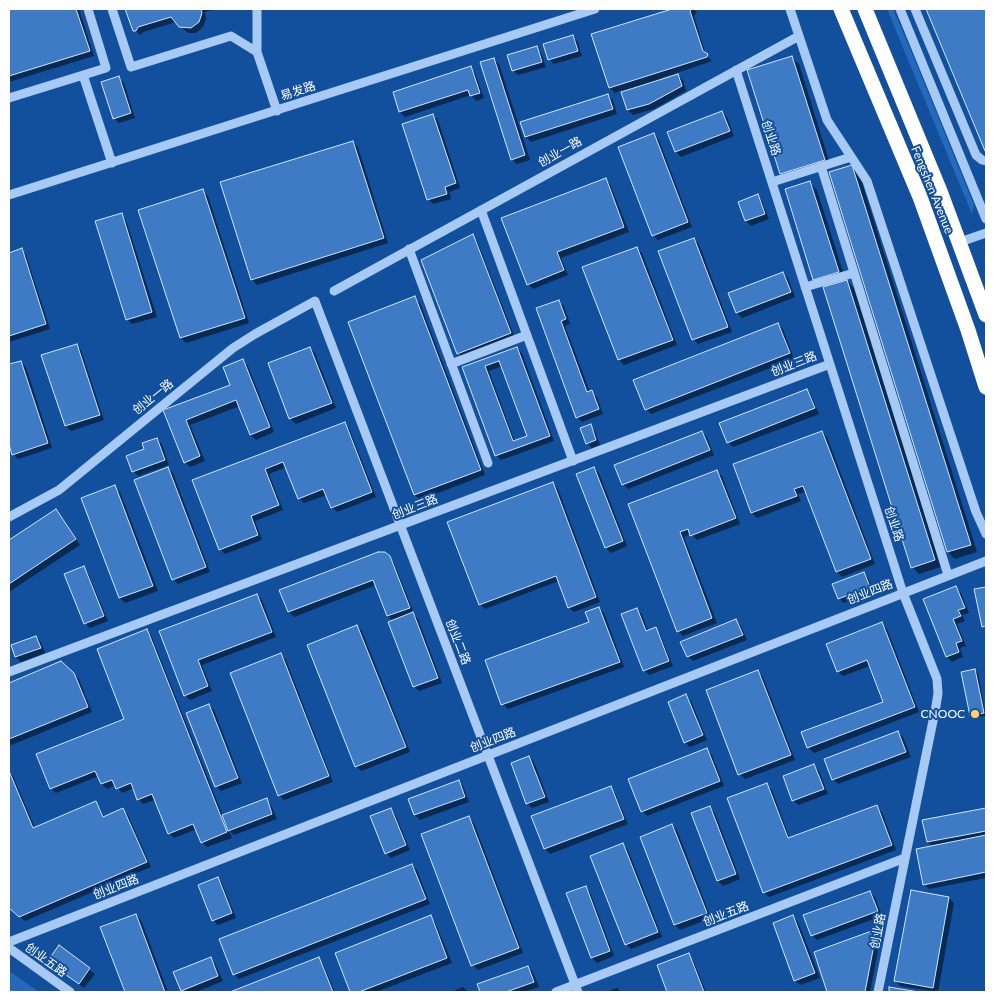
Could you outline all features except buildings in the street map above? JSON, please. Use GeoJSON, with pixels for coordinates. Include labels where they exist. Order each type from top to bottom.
{"type":"FeatureCollection","features":[{"type":"Feature","properties":{"kind":"highway","name":"Fengshen Avenue"},"geometry":{"type":"LineString","coordinates":[[841,9],[920,197],[959,303],[986,387]]}},
{"type":"Feature","properties":{"kind":"highway","name":"Fengshen Avenue"},"geometry":{"type":"LineString","coordinates":[[865,9],[905,102],[960,242],[986,315]]}},
{"type":"Feature","properties":{"kind":"street"},"geometry":{"type":"LineString","coordinates":[[9,98],[106,68],[88,9]]}},
{"type":"Feature","properties":{"kind":"street"},"geometry":{"type":"LineString","coordinates":[[112,9],[131,67],[231,36],[257,52]]}},
{"type":"Feature","properties":{"kind":"street"},"geometry":{"type":"LineString","coordinates":[[257,9],[257,52],[277,110]]}},
{"type":"Feature","properties":{"kind":"street","name":"易发路"},"geometry":{"type":"LineString","coordinates":[[9,195],[595,9]]}},
{"type":"Feature","properties":{"kind":"street"},"geometry":{"type":"LineString","coordinates":[[790,9],[827,120],[867,181],[976,512],[986,534]]}},
{"type":"Feature","properties":{"kind":"street"},"geometry":{"type":"LineString","coordinates":[[900,9],[986,219]]}},
{"type":"Feature","properties":{"kind":"street"},"geometry":{"type":"LineString","coordinates":[[916,9],[976,155],[986,161]]}},
{"type":"Feature","properties":{"kind":"street","name":"创业一路"},"geometry":{"type":"LineString","coordinates":[[334,291],[799,36]]}},
{"type":"Feature","properties":{"kind":"street","name":"创业路"},"geometry":{"type":"LineString","coordinates":[[736,70],[903,593],[937,679],[938,693],[878,992]]}},
{"type":"Feature","properties":{"kind":"street"},"geometry":{"type":"LineString","coordinates":[[83,75],[112,163]]}},
{"type":"Feature","properties":{"kind":"street"},"geometry":{"type":"LineString","coordinates":[[772,182],[851,157]]}},
{"type":"Feature","properties":{"kind":"street"},"geometry":{"type":"LineString","coordinates":[[821,166],[948,575]]}},
{"type":"Feature","properties":{"kind":"street"},"geometry":{"type":"LineString","coordinates":[[481,210],[573,461]]}},
{"type":"Feature","properties":{"kind":"street"},"geometry":{"type":"LineString","coordinates":[[960,242],[986,233]]}},
{"type":"Feature","properties":{"kind":"street"},"geometry":{"type":"LineString","coordinates":[[409,249],[488,463]]}},
{"type":"Feature","properties":{"kind":"street"},"geometry":{"type":"LineString","coordinates":[[805,287],[854,273]]}},
{"type":"Feature","properties":{"kind":"street","name":"创业一路"},"geometry":{"type":"LineString","coordinates":[[9,517],[59,490],[233,348],[315,301]]}},
{"type":"Feature","properties":{"kind":"street","name":"创业二路"},"geometry":{"type":"LineString","coordinates":[[315,301],[577,988]]}},
{"type":"Feature","properties":{"kind":"street"},"geometry":{"type":"LineString","coordinates":[[451,364],[527,335]]}},
{"type":"Feature","properties":{"kind":"street","name":"创业三路"},"geometry":{"type":"LineString","coordinates":[[9,672],[830,364]]}},
{"type":"Feature","properties":{"kind":"street","name":"创业四路"},"geometry":{"type":"LineString","coordinates":[[9,942],[986,561]]}},
{"type":"Feature","properties":{"kind":"street","name":"创业五路"},"geometry":{"type":"LineString","coordinates":[[556,992],[577,988],[905,858]]}},
{"type":"Feature","properties":{"kind":"street","name":"创业五路"},"geometry":{"type":"LineString","coordinates":[[9,948],[70,992]]}},
{"type":"Feature","properties":{"kind":"shaded area"},"geometry":{"type":"Polygon","coordinates":[[[887,9],[893,9],[914,58],[974,205],[972,214],[887,9]]]}},
{"type":"Feature","properties":{"kind":"shaded area"},"geometry":{"type":"Polygon","coordinates":[[[9,971],[39,992],[9,992],[9,971]]]}},
{"type":"Feature","properties":{"kind":"place","name":"CNOOC"},"geometry":{"type":"Point","coordinates":[975,714]}}]}
